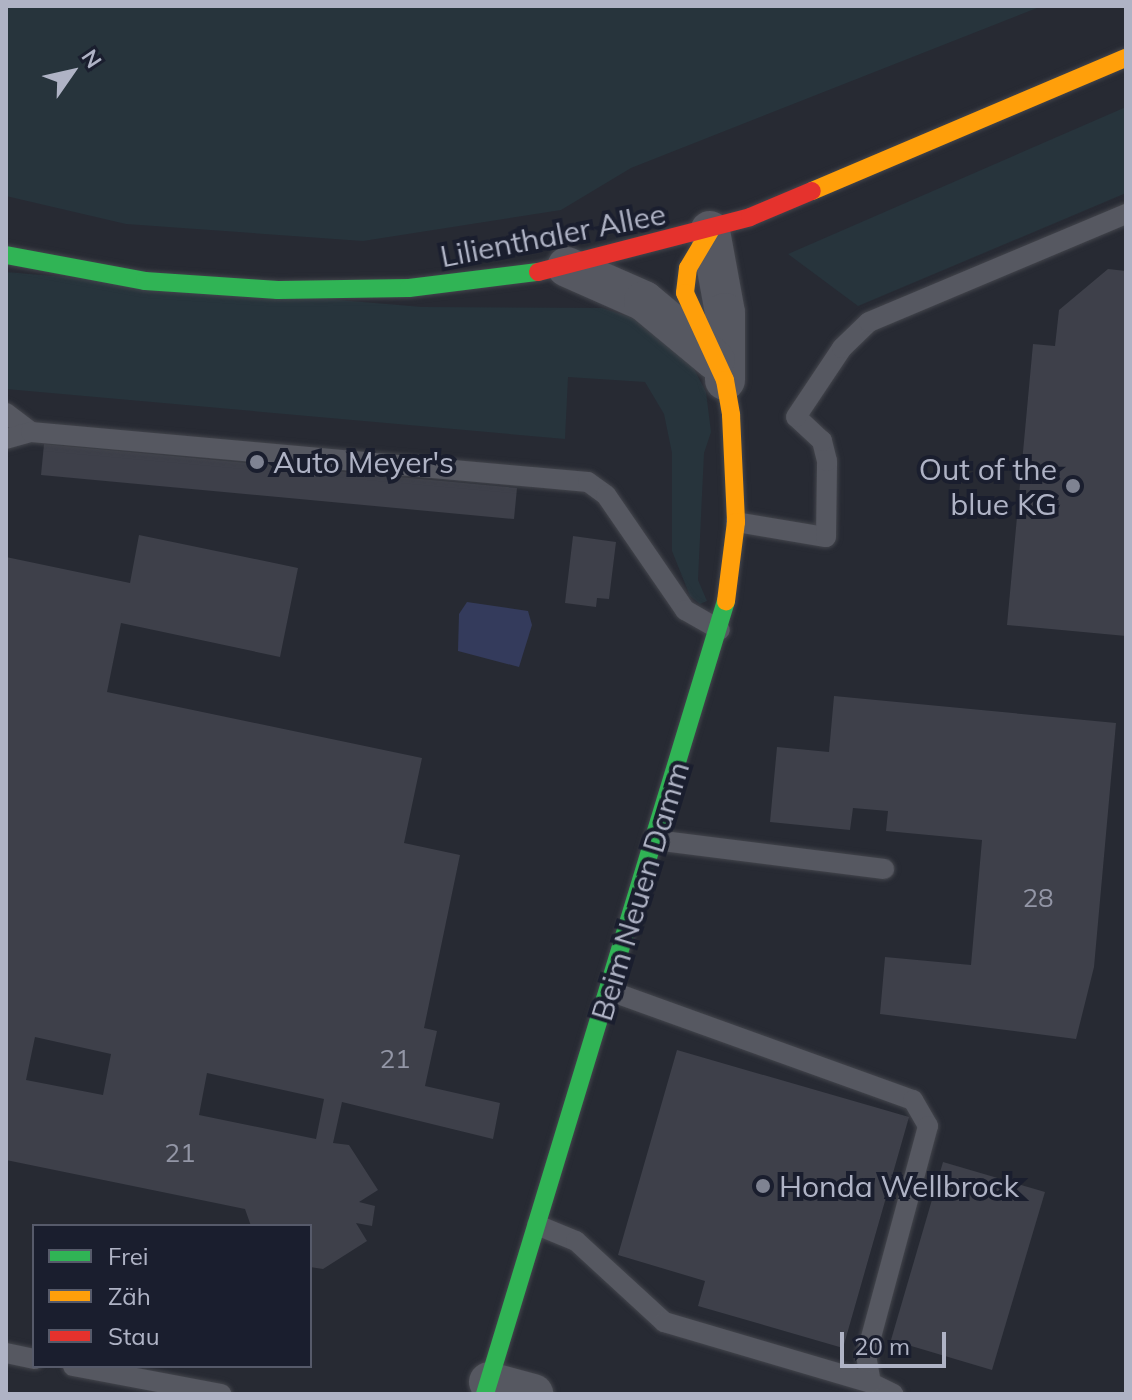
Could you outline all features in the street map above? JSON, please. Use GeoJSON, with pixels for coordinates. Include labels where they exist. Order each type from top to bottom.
{"type":"FeatureCollection","features":[{"type":"Feature","properties":{"kind":"main road","name":"Lilienthaler Allee"},"geometry":{"type":"LineString","coordinates":[[6,255],[145,281],[278,290],[409,288],[567,267],[710,231],[850,178],[1126,58]]}},
{"type":"Feature","properties":{"kind":"main road","name":"Beim Neuen Damm"},"geometry":{"type":"LineString","coordinates":[[487,1388],[720,630],[736,522],[720,370]]}},
{"type":"Feature","properties":{"kind":"street","name":"Beim Neuen Damm"},"geometry":{"type":"LineString","coordinates":[[710,231],[725,313],[720,370]]}},
{"type":"Feature","properties":{"kind":"street"},"geometry":{"type":"LineString","coordinates":[[567,267],[644,301],[720,370]]}},
{"type":"Feature","properties":{"kind":"street"},"geometry":{"type":"LineString","coordinates":[[487,1388],[533,1394]]}},
{"type":"Feature","properties":{"kind":"lane"},"geometry":{"type":"LineString","coordinates":[[736,522],[826,537],[822,441],[796,417],[842,348],[869,322],[1126,214]]}},
{"type":"Feature","properties":{"kind":"lane"},"geometry":{"type":"LineString","coordinates":[[6,413],[31,432]]}},
{"type":"Feature","properties":{"kind":"lane"},"geometry":{"type":"LineString","coordinates":[[6,439],[31,432],[588,482],[606,495],[685,610],[720,630]]}},
{"type":"Feature","properties":{"kind":"lane"},"geometry":{"type":"LineString","coordinates":[[655,840],[884,869]]}},
{"type":"Feature","properties":{"kind":"lane"},"geometry":{"type":"LineString","coordinates":[[610,991],[913,1100],[928,1126],[866,1355],[871,1383]]}},
{"type":"Feature","properties":{"kind":"lane"},"geometry":{"type":"LineString","coordinates":[[537,1225],[576,1241],[664,1322],[871,1383],[894,1394]]}},
{"type":"Feature","properties":{"kind":"lane"},"geometry":{"type":"LineString","coordinates":[[6,1353],[32,1359]]}},
{"type":"Feature","properties":{"kind":"lane"},"geometry":{"type":"LineString","coordinates":[[84,1368],[221,1394]]}},
{"type":"Feature","properties":{"kind":"shaded area"},"geometry":{"type":"Polygon","coordinates":[[[6,6],[1042,6],[631,168],[561,210],[363,241],[126,224],[6,196],[6,6]]]}},
{"type":"Feature","properties":{"kind":"shaded area"},"geometry":{"type":"Polygon","coordinates":[[[1126,107],[1126,193],[858,306],[788,254],[1126,107]]]}},
{"type":"Feature","properties":{"kind":"shaded area"},"geometry":{"type":"Polygon","coordinates":[[[6,272],[422,307],[602,308],[633,318],[692,365],[706,392],[711,432],[704,453],[698,580],[707,601],[700,604],[690,596],[672,551],[672,453],[664,414],[645,382],[568,377],[565,439],[6,389],[6,272]]]}},
{"type":"Feature","properties":{"kind":"water"},"geometry":{"type":"Polygon","coordinates":[[[467,602],[528,611],[532,625],[519,667],[458,651],[459,614],[467,602]]]}},
{"type":"Feature","properties":{"kind":"building","name":"Out of the blue KG"},"geometry":{"type":"Polygon","coordinates":[[[1108,269],[1126,271],[1126,636],[1007,625],[1033,344],[1055,346],[1059,310],[1108,269]]]}},
{"type":"Feature","properties":{"kind":"building"},"geometry":{"type":"Polygon","coordinates":[[[44,444],[517,488],[514,519],[41,475],[44,444]]]}},
{"type":"Feature","properties":{"kind":"building"},"geometry":{"type":"Polygon","coordinates":[[[139,535],[298,568],[280,657],[121,623],[107,692],[422,758],[404,843],[460,855],[424,1028],[437,1031],[425,1086],[500,1103],[493,1139],[342,1102],[333,1143],[349,1145],[378,1190],[359,1202],[375,1206],[372,1226],[356,1223],[367,1241],[323,1269],[312,1267],[312,1224],[250,1224],[245,1209],[6,1160],[6,557],[130,583],[139,535]],[[35,1037],[26,1080],[103,1095],[111,1054],[35,1037]],[[207,1073],[199,1115],[316,1139],[324,1099],[207,1073]]]}},
{"type":"Feature","properties":{"kind":"building"},"geometry":{"type":"Polygon","coordinates":[[[573,536],[616,542],[609,599],[597,598],[596,607],[565,603],[573,536]]]}},
{"type":"Feature","properties":{"kind":"building"},"geometry":{"type":"Polygon","coordinates":[[[834,696],[1116,723],[1094,967],[1076,1039],[880,1014],[885,957],[971,965],[982,840],[886,831],[888,811],[853,808],[850,830],[770,822],[777,747],[829,752],[834,696]]]}},
{"type":"Feature","properties":{"kind":"building","name":"Honda Wellbrock"},"geometry":{"type":"Polygon","coordinates":[[[677,1050],[909,1117],[843,1348],[698,1306],[705,1281],[618,1255],[677,1050]]]}},
{"type":"Feature","properties":{"kind":"building"},"geometry":{"type":"Polygon","coordinates":[[[943,1162],[1045,1192],[992,1370],[891,1340],[943,1162]]]}},
{"type":"Feature","properties":{"kind":"traffic: fast"},"geometry":{"type":"LineString","coordinates":[[6,255],[145,281],[278,290],[409,288],[538,272]]}},
{"type":"Feature","properties":{"kind":"traffic: fast"},"geometry":{"type":"LineString","coordinates":[[485,1394],[726,601]]}},
{"type":"Feature","properties":{"kind":"traffic: slow"},"geometry":{"type":"LineString","coordinates":[[812,191],[1126,58]]}},
{"type":"Feature","properties":{"kind":"traffic: slow"},"geometry":{"type":"LineString","coordinates":[[710,231],[688,268],[685,293],[725,380],[731,415],[736,522],[726,601]]}},
{"type":"Feature","properties":{"kind":"traffic: jam"},"geometry":{"type":"LineString","coordinates":[[538,272],[750,217],[812,191]]}},
{"type":"Feature","properties":{"kind":"place","name":"Auto Meyer's"},"geometry":{"type":"Point","coordinates":[257,462]}},
{"type":"Feature","properties":{"kind":"place","name":"Out of the blue KG"},"geometry":{"type":"Point","coordinates":[1073,486]}},
{"type":"Feature","properties":{"kind":"place","name":"Honda Wellbrock"},"geometry":{"type":"Point","coordinates":[763,1186]}}]}
